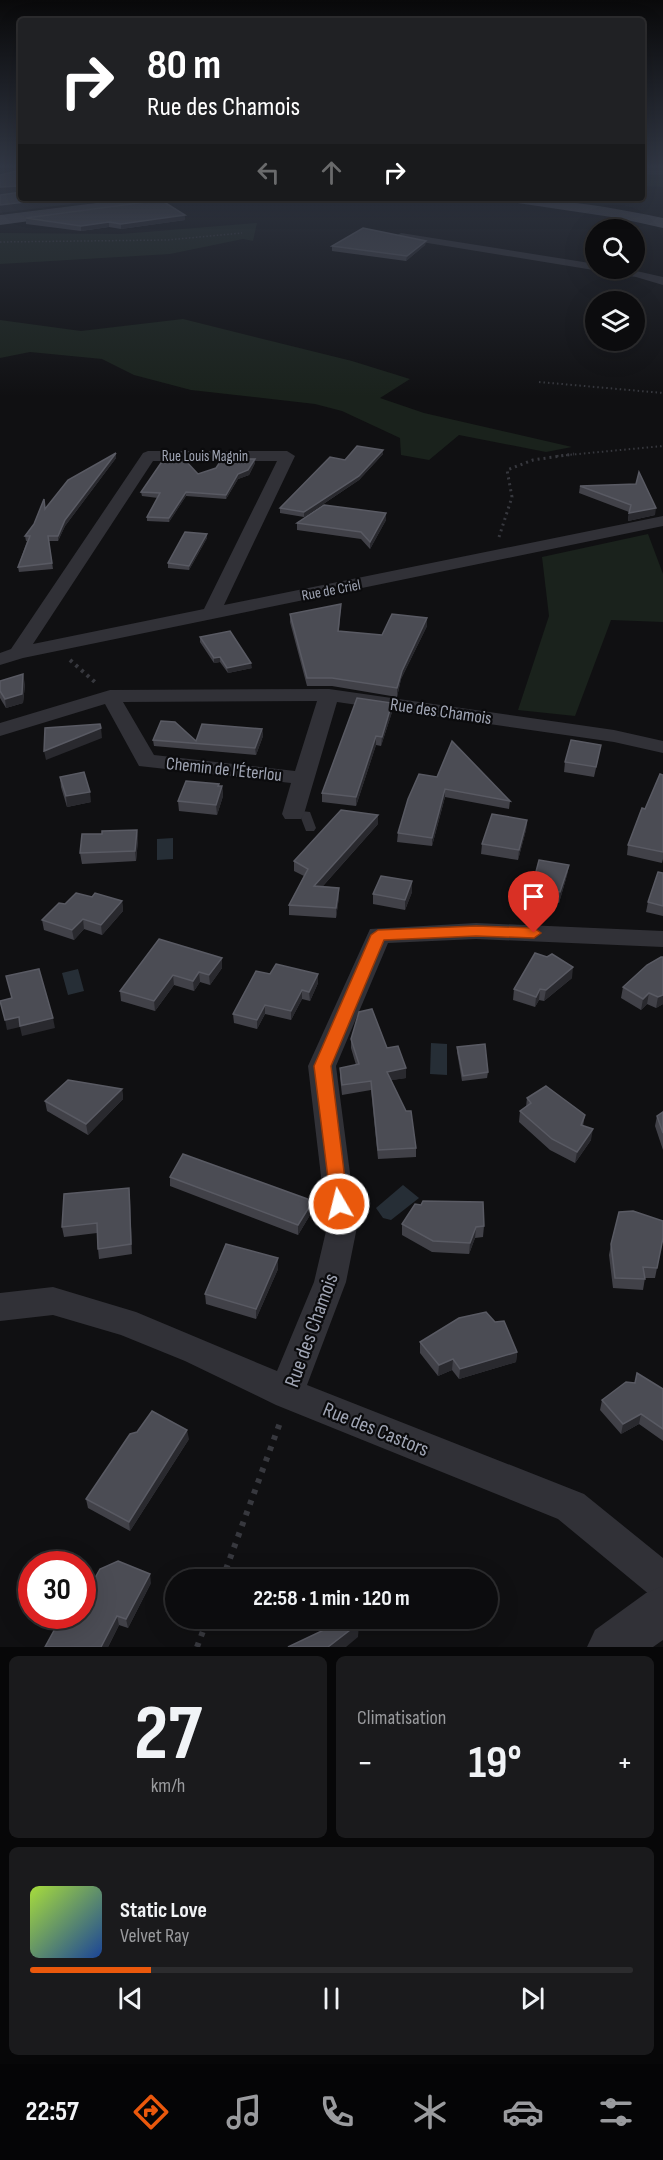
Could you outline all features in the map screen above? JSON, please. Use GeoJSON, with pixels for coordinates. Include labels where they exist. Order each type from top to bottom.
{"type":"FeatureCollection","features":[{"type":"Feature","properties":{"kind":"street"},"geometry":{"type":"LineString","coordinates":[[443,243],[585,266]]}},
{"type":"Feature","properties":{"kind":"street"},"geometry":{"type":"LineString","coordinates":[[645,276],[663,281]]}},
{"type":"Feature","properties":{"kind":"street","name":"Rue Louis Magnin"},"geometry":{"type":"LineString","coordinates":[[18,653],[148,456],[286,456],[211,614]]}},
{"type":"Feature","properties":{"kind":"street","name":"Rue de Criel"},"geometry":{"type":"LineString","coordinates":[[0,659],[53,645],[493,558],[663,521]]}},
{"type":"Feature","properties":{"kind":"street","name":"Rue des Chamois"},"geometry":{"type":"LineString","coordinates":[[0,730],[110,696],[329,695],[614,736],[663,747]]}},
{"type":"Feature","properties":{"kind":"street","name":"Chemin de l'Éterlou"},"geometry":{"type":"LineString","coordinates":[[293,814],[329,695]]}},
{"type":"Feature","properties":{"kind":"street","name":"Chemin de l'Éterlou"},"geometry":{"type":"LineString","coordinates":[[110,696],[147,760],[304,778]]}},
{"type":"Feature","properties":{"kind":"street","name":"Rue des Chamois"},"geometry":{"type":"LineString","coordinates":[[288,1394],[293,1372],[330,1282],[342,1227],[322,1066],[378,935],[476,931],[663,939]]}},
{"type":"Feature","properties":{"kind":"street","name":"Rue des Castors"},"geometry":{"type":"LineString","coordinates":[[0,1307],[52,1301],[125,1322],[197,1351],[288,1394],[571,1506],[663,1582]]}},
{"type":"Feature","properties":{"kind":"street"},"geometry":{"type":"LineString","coordinates":[[612,1647],[663,1610]]}},
{"type":"Feature","properties":{"kind":"lane"},"geometry":{"type":"LineString","coordinates":[[293,814],[306,815],[310,828]]}},
{"type":"Feature","properties":{"kind":"path"},"geometry":{"type":"LineString","coordinates":[[539,382],[663,393]]}},
{"type":"Feature","properties":{"kind":"path"},"geometry":{"type":"LineString","coordinates":[[493,558],[512,497],[507,470],[515,466],[564,455],[620,452],[663,446]]}},
{"type":"Feature","properties":{"kind":"path"},"geometry":{"type":"LineString","coordinates":[[53,645],[110,696]]}},
{"type":"Feature","properties":{"kind":"path","name":"Rue des Chamois"},"geometry":{"type":"LineString","coordinates":[[226,1569],[279,1425],[288,1394]]}},
{"type":"Feature","properties":{"kind":"path"},"geometry":{"type":"LineString","coordinates":[[197,1647],[204,1629]]}},
{"type":"Feature","properties":{"kind":"shaded area"},"geometry":{"type":"Polygon","coordinates":[[[0,243],[224,243],[170,254],[0,264],[0,243]]]}},
{"type":"Feature","properties":{"kind":"shaded area"},"geometry":{"type":"Polygon","coordinates":[[[183,319],[352,361],[410,379],[380,398],[424,413],[572,447],[546,452],[459,435],[429,460],[401,455],[400,438],[342,411],[315,404],[191,390],[134,375],[102,359],[30,352],[0,358],[0,320],[81,331],[183,319]]]}},
{"type":"Feature","properties":{"kind":"shaded area"},"geometry":{"type":"Polygon","coordinates":[[[648,534],[663,574],[663,622],[611,620],[575,716],[518,710],[549,616],[542,557],[648,534]]]}},
{"type":"Feature","properties":{"kind":"shaded area"},"geometry":{"type":"Polygon","coordinates":[[[173,838],[173,859],[157,860],[157,839],[173,838]]]}},
{"type":"Feature","properties":{"kind":"shaded area"},"geometry":{"type":"Polygon","coordinates":[[[78,969],[84,991],[68,995],[62,973],[78,969]]]}},
{"type":"Feature","properties":{"kind":"shaded area"},"geometry":{"type":"Polygon","coordinates":[[[431,1043],[447,1044],[447,1075],[430,1074],[431,1043]]]}},
{"type":"Feature","properties":{"kind":"shaded area"},"geometry":{"type":"Polygon","coordinates":[[[403,1185],[419,1198],[391,1220],[383,1218],[376,1208],[403,1185]]]}},
{"type":"Feature","properties":{"kind":"building"},"geometry":{"type":"Polygon","coordinates":[[[337,243],[424,243],[407,256],[332,246],[337,243]]]}},
{"type":"Feature","properties":{"kind":"building"},"geometry":{"type":"Polygon","coordinates":[[[357,446],[383,450],[359,476],[304,512],[280,508],[330,457],[345,460],[357,446]]]}},
{"type":"Feature","properties":{"kind":"building"},"geometry":{"type":"Polygon","coordinates":[[[116,453],[65,520],[58,536],[48,536],[52,563],[18,567],[30,536],[25,536],[34,524],[44,499],[45,509],[68,480],[116,453]]]}},
{"type":"Feature","properties":{"kind":"building"},"geometry":{"type":"Polygon","coordinates":[[[184,459],[198,474],[216,468],[222,459],[255,459],[248,470],[238,474],[226,495],[186,492],[169,518],[147,517],[160,493],[141,492],[161,463],[184,459]]]}},
{"type":"Feature","properties":{"kind":"building"},"geometry":{"type":"Polygon","coordinates":[[[639,472],[656,508],[629,513],[631,505],[580,486],[636,484],[639,472]]]}},
{"type":"Feature","properties":{"kind":"building"},"geometry":{"type":"Polygon","coordinates":[[[324,505],[386,513],[370,542],[361,532],[297,523],[324,505]]]}},
{"type":"Feature","properties":{"kind":"building"},"geometry":{"type":"Polygon","coordinates":[[[185,532],[207,534],[189,566],[168,563],[185,532]]]}},
{"type":"Feature","properties":{"kind":"building"},"geometry":{"type":"Polygon","coordinates":[[[341,604],[338,631],[382,635],[392,614],[427,618],[402,671],[397,688],[332,678],[307,678],[290,614],[341,604]]]}},
{"type":"Feature","properties":{"kind":"building"},"geometry":{"type":"Polygon","coordinates":[[[230,631],[251,663],[227,668],[220,657],[214,658],[200,637],[230,631]]]}},
{"type":"Feature","properties":{"kind":"building"},"geometry":{"type":"Polygon","coordinates":[[[23,674],[22,694],[5,699],[0,691],[0,681],[23,674]]]}},
{"type":"Feature","properties":{"kind":"building"},"geometry":{"type":"Polygon","coordinates":[[[357,698],[392,703],[382,737],[376,736],[356,797],[322,793],[357,698]]]}},
{"type":"Feature","properties":{"kind":"building"},"geometry":{"type":"Polygon","coordinates":[[[161,721],[175,722],[196,741],[202,724],[262,729],[255,748],[153,740],[161,721]]]}},
{"type":"Feature","properties":{"kind":"building"},"geometry":{"type":"Polygon","coordinates":[[[100,724],[101,728],[44,751],[45,728],[100,724]]]}},
{"type":"Feature","properties":{"kind":"building"},"geometry":{"type":"Polygon","coordinates":[[[571,740],[601,745],[596,767],[565,762],[571,740]]]}},
{"type":"Feature","properties":{"kind":"building"},"geometry":{"type":"Polygon","coordinates":[[[452,741],[510,801],[445,789],[432,838],[398,833],[408,799],[419,774],[437,777],[452,741]]]}},
{"type":"Feature","properties":{"kind":"building"},"geometry":{"type":"Polygon","coordinates":[[[84,772],[90,792],[66,796],[60,777],[84,772]]]}},
{"type":"Feature","properties":{"kind":"building"},"geometry":{"type":"Polygon","coordinates":[[[660,774],[663,775],[663,852],[628,845],[642,808],[645,809],[660,774]]]}},
{"type":"Feature","properties":{"kind":"building"},"geometry":{"type":"Polygon","coordinates":[[[186,781],[222,786],[216,805],[178,801],[186,781]]]}},
{"type":"Feature","properties":{"kind":"building"},"geometry":{"type":"Polygon","coordinates":[[[341,810],[378,815],[314,886],[339,888],[336,908],[289,905],[308,869],[294,861],[341,810]]]}},
{"type":"Feature","properties":{"kind":"building"},"geometry":{"type":"Polygon","coordinates":[[[492,814],[527,820],[519,850],[482,844],[492,814]]]}},
{"type":"Feature","properties":{"kind":"building"},"geometry":{"type":"Polygon","coordinates":[[[137,830],[135,851],[80,853],[82,834],[137,830]]]}},
{"type":"Feature","properties":{"kind":"building"},"geometry":{"type":"Polygon","coordinates":[[[539,860],[569,865],[560,892],[532,887],[539,860]]]}},
{"type":"Feature","properties":{"kind":"building"},"geometry":{"type":"Polygon","coordinates":[[[658,872],[663,873],[663,906],[648,902],[658,872]]]}},
{"type":"Feature","properties":{"kind":"building"},"geometry":{"type":"Polygon","coordinates":[[[381,876],[412,881],[405,900],[373,894],[381,876]]]}},
{"type":"Feature","properties":{"kind":"building"},"geometry":{"type":"Polygon","coordinates":[[[76,893],[92,897],[95,893],[122,901],[101,925],[83,919],[72,930],[42,920],[59,903],[65,904],[76,893]]]}},
{"type":"Feature","properties":{"kind":"building"},"geometry":{"type":"Polygon","coordinates":[[[159,939],[222,958],[209,975],[199,972],[193,981],[173,975],[154,1001],[120,991],[159,939]]]}},
{"type":"Feature","properties":{"kind":"building"},"geometry":{"type":"Polygon","coordinates":[[[535,953],[547,957],[552,954],[573,967],[546,990],[540,989],[536,997],[514,989],[535,953]]]}},
{"type":"Feature","properties":{"kind":"building"},"geometry":{"type":"Polygon","coordinates":[[[663,957],[663,995],[658,997],[649,993],[643,999],[623,987],[647,965],[663,957]]]}},
{"type":"Feature","properties":{"kind":"building"},"geometry":{"type":"Polygon","coordinates":[[[276,964],[318,974],[309,992],[302,990],[291,1011],[265,1005],[257,1020],[233,1014],[256,971],[270,974],[276,964]]]}},
{"type":"Feature","properties":{"kind":"building"},"geometry":{"type":"Polygon","coordinates":[[[39,969],[53,1018],[20,1026],[19,1017],[5,1020],[0,1001],[12,998],[6,976],[39,969]]]}},
{"type":"Feature","properties":{"kind":"building"},"geometry":{"type":"Polygon","coordinates":[[[372,1009],[387,1048],[398,1046],[406,1068],[387,1072],[406,1111],[411,1111],[416,1148],[378,1150],[371,1081],[342,1085],[340,1068],[359,1064],[351,1039],[359,1012],[372,1009]]]}},
{"type":"Feature","properties":{"kind":"building"},"geometry":{"type":"Polygon","coordinates":[[[485,1044],[488,1072],[463,1076],[457,1047],[485,1044]]]}},
{"type":"Feature","properties":{"kind":"building"},"geometry":{"type":"Polygon","coordinates":[[[68,1080],[122,1089],[86,1124],[45,1101],[68,1080]]]}},
{"type":"Feature","properties":{"kind":"building"},"geometry":{"type":"Polygon","coordinates":[[[546,1086],[585,1115],[581,1125],[593,1129],[577,1152],[552,1139],[520,1111],[531,1103],[527,1098],[546,1086]]]}},
{"type":"Feature","properties":{"kind":"building"},"geometry":{"type":"Polygon","coordinates":[[[663,1112],[663,1133],[657,1116],[663,1112]]]}},
{"type":"Feature","properties":{"kind":"building"},"geometry":{"type":"Polygon","coordinates":[[[183,1154],[313,1201],[298,1225],[170,1177],[183,1154]]]}},
{"type":"Feature","properties":{"kind":"building"},"geometry":{"type":"Polygon","coordinates":[[[129,1188],[131,1244],[98,1249],[97,1223],[62,1227],[64,1194],[129,1188]]]}},
{"type":"Feature","properties":{"kind":"building"},"geometry":{"type":"Polygon","coordinates":[[[423,1201],[483,1202],[484,1226],[476,1227],[470,1243],[433,1241],[402,1224],[415,1204],[421,1205],[423,1201]]]}},
{"type":"Feature","properties":{"kind":"building"},"geometry":{"type":"Polygon","coordinates":[[[633,1211],[663,1221],[663,1238],[657,1268],[643,1267],[645,1279],[615,1278],[611,1244],[619,1212],[633,1211]]]}},
{"type":"Feature","properties":{"kind":"building"},"geometry":{"type":"Polygon","coordinates":[[[226,1244],[278,1258],[256,1309],[205,1294],[226,1244]]]}},
{"type":"Feature","properties":{"kind":"building"},"geometry":{"type":"Polygon","coordinates":[[[486,1312],[495,1322],[504,1321],[517,1352],[460,1369],[453,1359],[439,1365],[420,1342],[459,1318],[486,1312]]]}},
{"type":"Feature","properties":{"kind":"building"},"geometry":{"type":"Polygon","coordinates":[[[637,1373],[663,1389],[663,1429],[641,1414],[623,1424],[602,1400],[626,1382],[635,1383],[637,1373]]]}},
{"type":"Feature","properties":{"kind":"building"},"geometry":{"type":"Polygon","coordinates":[[[152,1411],[187,1430],[129,1522],[86,1499],[130,1434],[137,1432],[152,1411]]]}},
{"type":"Feature","properties":{"kind":"building"},"geometry":{"type":"Polygon","coordinates":[[[118,1561],[150,1574],[126,1619],[117,1616],[101,1647],[45,1647],[55,1629],[96,1629],[96,1576],[100,1569],[118,1561]]]}},
{"type":"Feature","properties":{"kind":"building"},"geometry":{"type":"Polygon","coordinates":[[[326,1629],[351,1629],[328,1647],[288,1647],[326,1629]]]}},
{"type":"Feature","properties":{"kind":"route"},"geometry":{"type":"LineString","coordinates":[[339,1204],[322,1066],[378,935],[476,931],[534,933]]}}]}
